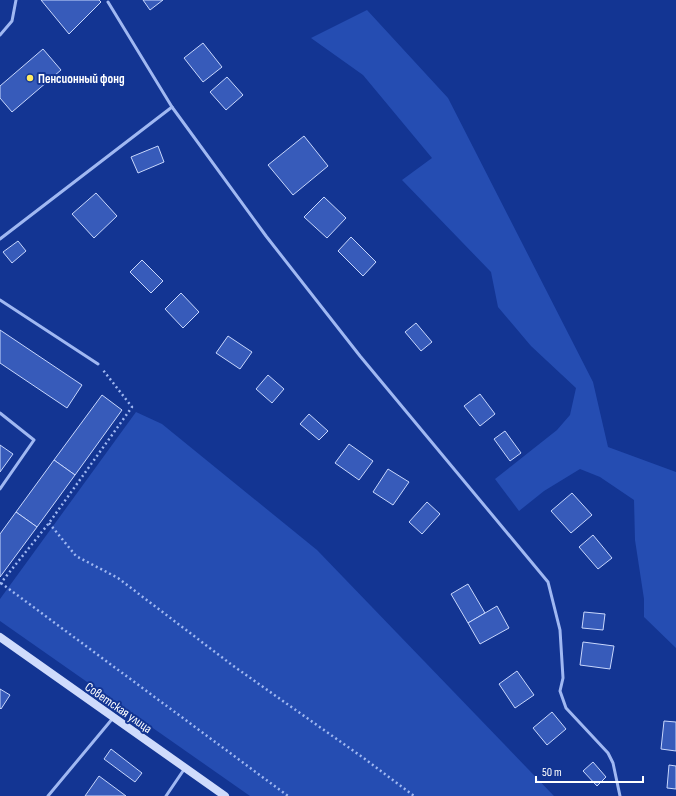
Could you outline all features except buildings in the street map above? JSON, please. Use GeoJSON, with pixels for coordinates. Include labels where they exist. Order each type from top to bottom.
{"type":"FeatureCollection","features":[{"type":"Feature","properties":{"kind":"street","name":"Советская улица"},"geometry":{"type":"LineString","coordinates":[[0,637],[225,796]]}},
{"type":"Feature","properties":{"kind":"lane"},"geometry":{"type":"LineString","coordinates":[[0,35],[12,21],[16,0]]}},
{"type":"Feature","properties":{"kind":"lane"},"geometry":{"type":"LineString","coordinates":[[108,2],[172,106],[266,236],[356,350],[548,582],[560,630],[563,678],[560,691],[566,708],[608,752],[613,763],[620,796]]}},
{"type":"Feature","properties":{"kind":"lane"},"geometry":{"type":"LineString","coordinates":[[0,239],[172,106]]}},
{"type":"Feature","properties":{"kind":"lane"},"geometry":{"type":"LineString","coordinates":[[0,300],[98,364]]}},
{"type":"Feature","properties":{"kind":"lane"},"geometry":{"type":"LineString","coordinates":[[0,413],[34,440],[0,489]]}},
{"type":"Feature","properties":{"kind":"lane"},"geometry":{"type":"LineString","coordinates":[[48,796],[113,718]]}},
{"type":"Feature","properties":{"kind":"lane"},"geometry":{"type":"LineString","coordinates":[[166,796],[185,768]]}},
{"type":"Feature","properties":{"kind":"path"},"geometry":{"type":"LineString","coordinates":[[98,364],[132,407],[49,523],[0,584],[288,796]]}},
{"type":"Feature","properties":{"kind":"path"},"geometry":{"type":"LineString","coordinates":[[49,523],[76,556],[118,578],[232,665],[365,759],[414,796]]}},
{"type":"Feature","properties":{"kind":"shaded area"},"geometry":{"type":"Polygon","coordinates":[[[367,10],[448,98],[593,382],[608,447],[676,472],[676,648],[644,617],[644,599],[635,540],[634,500],[600,477],[580,469],[544,491],[519,511],[495,479],[557,430],[570,415],[576,388],[531,346],[498,307],[491,272],[402,180],[432,158],[363,75],[311,38],[367,10]]]}},
{"type":"Feature","properties":{"kind":"shaded area"},"geometry":{"type":"Polygon","coordinates":[[[136,412],[162,424],[317,550],[554,796],[250,796],[0,621],[0,599],[136,412]]]}},
{"type":"Feature","properties":{"kind":"place","name":"Пенсионный фонд"},"geometry":{"type":"Point","coordinates":[30,78]}}]}
